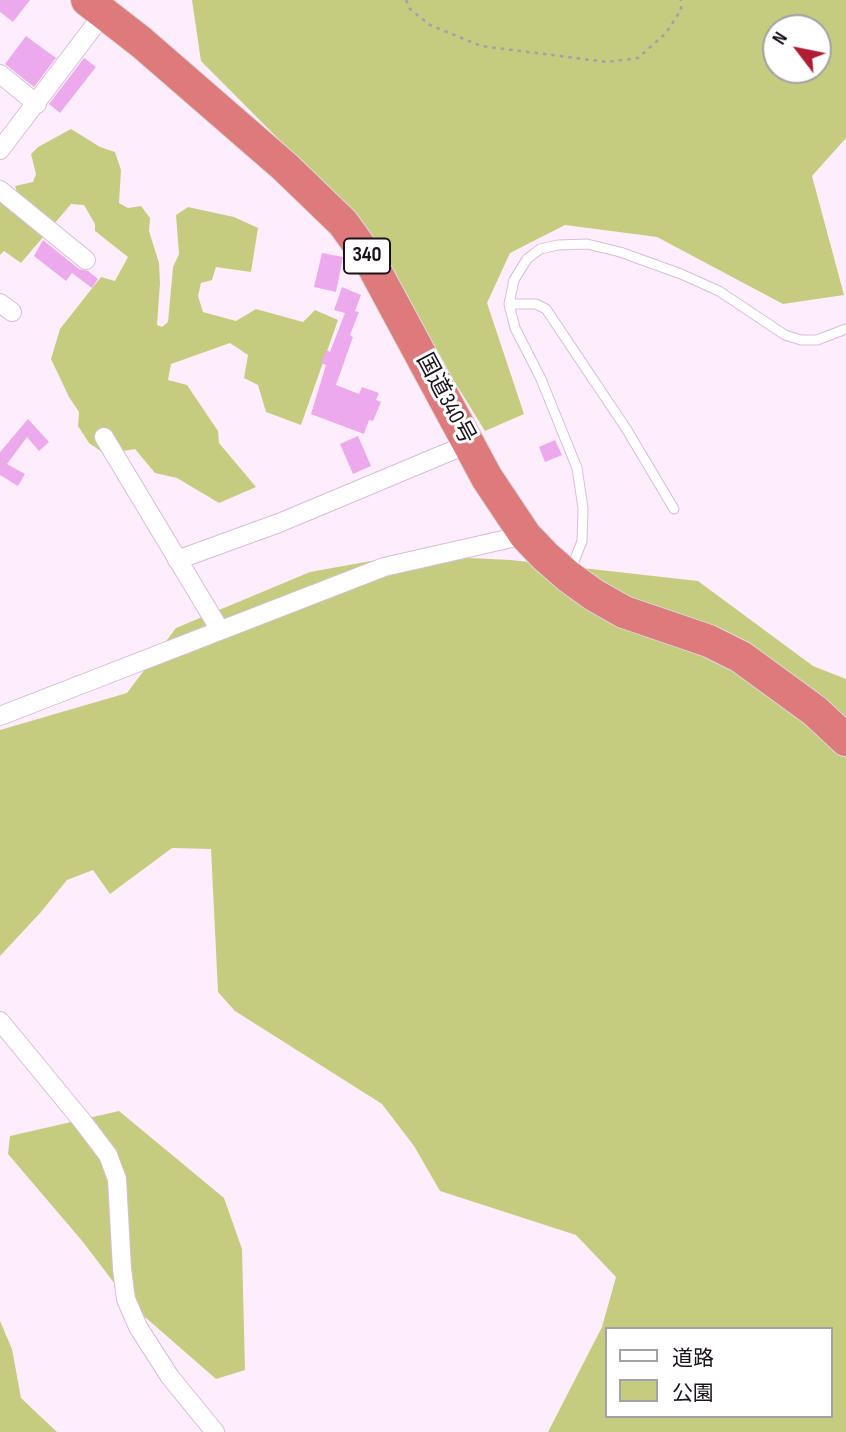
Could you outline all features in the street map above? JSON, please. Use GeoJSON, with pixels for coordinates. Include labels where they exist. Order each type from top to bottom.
{"type":"FeatureCollection","features":[{"type":"Feature","properties":{"kind":"highway","name":"国道340号"},"geometry":{"type":"LineString","coordinates":[[96,7],[285,167],[343,223],[369,259],[468,444],[525,535],[569,577],[624,612],[709,640],[741,657],[815,711],[846,740]]}},
{"type":"Feature","properties":{"kind":"street"},"geometry":{"type":"LineString","coordinates":[[0,150],[37,104],[96,7]]}},
{"type":"Feature","properties":{"kind":"street"},"geometry":{"type":"LineString","coordinates":[[0,74],[37,104]]}},
{"type":"Feature","properties":{"kind":"street"},"geometry":{"type":"LineString","coordinates":[[0,190],[86,260]]}},
{"type":"Feature","properties":{"kind":"street"},"geometry":{"type":"LineString","coordinates":[[104,436],[220,630]]}},
{"type":"Feature","properties":{"kind":"street"},"geometry":{"type":"LineString","coordinates":[[177,560],[279,523],[468,444]]}},
{"type":"Feature","properties":{"kind":"street"},"geometry":{"type":"LineString","coordinates":[[0,716],[384,567],[525,535]]}},
{"type":"Feature","properties":{"kind":"street"},"geometry":{"type":"LineString","coordinates":[[0,1021],[108,1155],[117,1179],[126,1299],[138,1327],[170,1377],[215,1432]]}},
{"type":"Feature","properties":{"kind":"lane"},"geometry":{"type":"LineString","coordinates":[[569,577],[582,541],[583,508],[578,468],[541,379],[514,328],[509,304],[514,280],[527,259],[540,249],[587,244],[621,252],[719,291],[785,335],[801,340],[817,340],[846,329]]}},
{"type":"Feature","properties":{"kind":"lane"},"geometry":{"type":"LineString","coordinates":[[509,304],[536,304],[547,309],[674,509]]}},
{"type":"Feature","properties":{"kind":"path"},"geometry":{"type":"LineString","coordinates":[[406,0],[410,9],[430,25],[481,46],[607,62],[638,58],[666,33],[681,10],[681,0]]}},
{"type":"Feature","properties":{"kind":"green space"},"geometry":{"type":"Polygon","coordinates":[[[192,0],[846,0],[846,138],[812,176],[844,295],[783,304],[657,237],[565,225],[510,253],[487,303],[524,414],[485,431],[347,208],[201,61],[192,0]]]}},
{"type":"Feature","properties":{"kind":"green space"},"geometry":{"type":"Polygon","coordinates":[[[71,129],[100,147],[115,152],[121,170],[119,203],[128,208],[141,206],[150,218],[149,231],[159,263],[157,325],[162,327],[168,322],[173,267],[179,254],[176,215],[188,207],[234,217],[258,228],[251,272],[216,267],[212,280],[201,283],[198,296],[203,312],[236,321],[256,309],[303,322],[315,310],[338,320],[301,425],[266,412],[258,385],[244,378],[248,355],[230,343],[171,364],[168,380],[187,385],[218,431],[219,443],[256,487],[219,503],[177,478],[155,473],[135,449],[105,454],[89,443],[78,426],[79,412],[51,359],[60,329],[101,277],[115,281],[128,257],[95,231],[95,224],[84,205],[71,204],[21,263],[4,251],[0,255],[0,197],[19,198],[15,186],[33,182],[36,174],[31,154],[38,147],[71,129]]]}},
{"type":"Feature","properties":{"kind":"green space"},"geometry":{"type":"Polygon","coordinates":[[[404,555],[511,560],[698,581],[813,666],[846,679],[846,1432],[548,1432],[602,1327],[616,1277],[576,1235],[440,1191],[414,1146],[382,1104],[235,1011],[218,992],[211,849],[172,848],[110,894],[93,870],[67,880],[0,956],[0,730],[127,693],[176,628],[310,572],[404,555]]]}},
{"type":"Feature","properties":{"kind":"green space"},"geometry":{"type":"Polygon","coordinates":[[[119,1111],[224,1198],[242,1249],[245,1370],[216,1379],[130,1304],[83,1242],[8,1154],[10,1136],[119,1111]]]}},
{"type":"Feature","properties":{"kind":"green space"},"geometry":{"type":"Polygon","coordinates":[[[0,1321],[12,1349],[21,1398],[57,1432],[0,1432],[0,1321]]]}},
{"type":"Feature","properties":{"kind":"building"},"geometry":{"type":"Polygon","coordinates":[[[0,0],[30,0],[13,22],[0,12],[0,0]]]}},
{"type":"Feature","properties":{"kind":"building"},"geometry":{"type":"Polygon","coordinates":[[[26,36],[56,58],[34,87],[5,64],[26,36]]]}},
{"type":"Feature","properties":{"kind":"building"},"geometry":{"type":"Polygon","coordinates":[[[84,58],[96,67],[60,113],[49,104],[84,58]]]}},
{"type":"Feature","properties":{"kind":"building"},"geometry":{"type":"Polygon","coordinates":[[[43,240],[79,269],[88,271],[98,279],[92,288],[72,273],[66,281],[34,256],[43,240]]]}},
{"type":"Feature","properties":{"kind":"building"},"geometry":{"type":"Polygon","coordinates":[[[322,253],[343,257],[336,292],[314,287],[322,253]]]}},
{"type":"Feature","properties":{"kind":"building"},"geometry":{"type":"Polygon","coordinates":[[[342,287],[361,295],[355,311],[359,312],[350,335],[353,337],[336,385],[359,394],[362,387],[379,393],[376,400],[381,402],[373,421],[369,420],[364,434],[311,414],[326,365],[321,363],[326,350],[330,352],[345,313],[334,310],[342,287]]]}},
{"type":"Feature","properties":{"kind":"building"},"geometry":{"type":"Polygon","coordinates":[[[28,419],[49,442],[39,451],[27,437],[7,464],[25,474],[18,486],[0,475],[0,452],[28,419]]]}},
{"type":"Feature","properties":{"kind":"building"},"geometry":{"type":"Polygon","coordinates":[[[358,436],[371,466],[353,474],[340,444],[358,436]]]}},
{"type":"Feature","properties":{"kind":"building"},"geometry":{"type":"Polygon","coordinates":[[[555,440],[562,455],[545,462],[539,447],[555,440]]]}}]}
